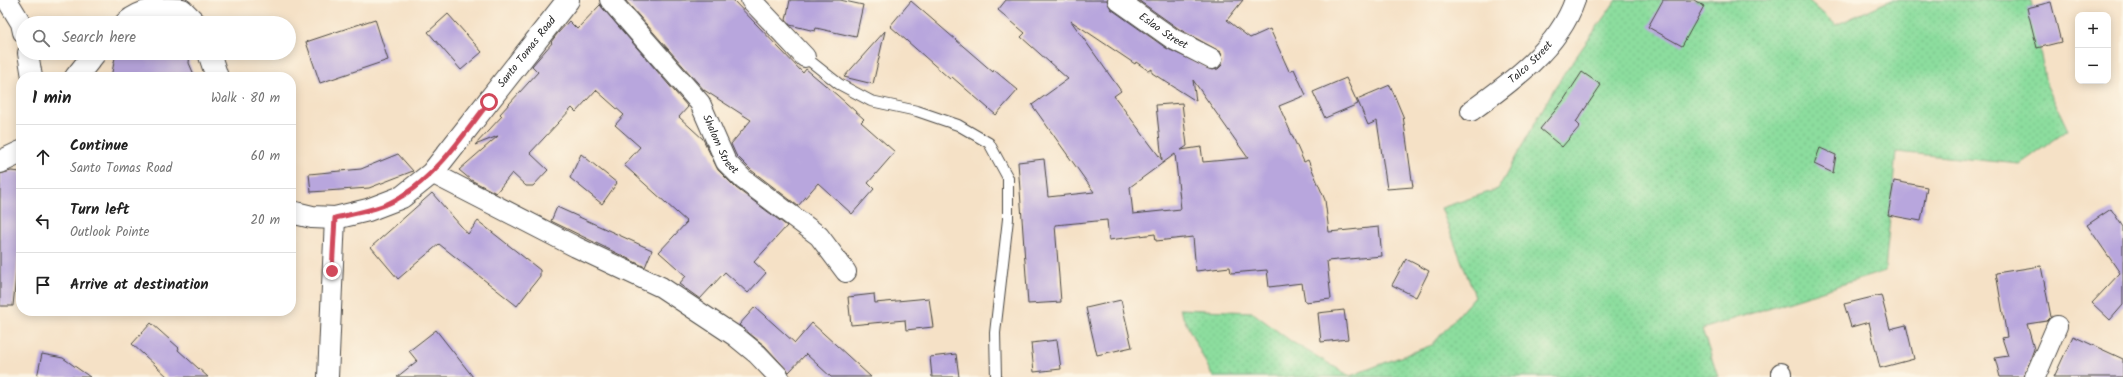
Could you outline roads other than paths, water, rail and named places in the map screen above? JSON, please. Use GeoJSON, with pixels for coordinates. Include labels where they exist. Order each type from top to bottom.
{"type":"FeatureCollection","features":[{"type":"Feature","properties":{"kind":"street"},"geometry":{"type":"LineString","coordinates":[[8,0],[17,16]]}},
{"type":"Feature","properties":{"kind":"street","name":"Santo Tomas Road"},"geometry":{"type":"LineString","coordinates":[[296,213],[312,217],[335,218],[368,210],[402,197],[432,173],[568,0]]}},
{"type":"Feature","properties":{"kind":"street","name":"Shalom Street"},"geometry":{"type":"LineString","coordinates":[[610,0],[700,103],[726,162],[743,179],[819,236],[846,272]]}},
{"type":"Feature","properties":{"kind":"street"},"geometry":{"type":"LineString","coordinates":[[751,0],[805,57]]}},
{"type":"Feature","properties":{"kind":"street","name":"Eslao Street"},"geometry":{"type":"LineString","coordinates":[[1118,0],[1173,39],[1212,59]]}},
{"type":"Feature","properties":{"kind":"street","name":"Talco Street"},"geometry":{"type":"LineString","coordinates":[[1471,111],[1513,81],[1537,58],[1563,25],[1575,0]]}},
{"type":"Feature","properties":{"kind":"street"},"geometry":{"type":"LineString","coordinates":[[133,16],[160,8],[182,10],[188,16]]}},
{"type":"Feature","properties":{"kind":"street"},"geometry":{"type":"LineString","coordinates":[[29,60],[31,72]]}},
{"type":"Feature","properties":{"kind":"street"},"geometry":{"type":"LineString","coordinates":[[80,72],[89,60]]}},
{"type":"Feature","properties":{"kind":"street"},"geometry":{"type":"LineString","coordinates":[[211,60],[215,72]]}},
{"type":"Feature","properties":{"kind":"street"},"geometry":{"type":"LineString","coordinates":[[0,162],[16,154]]}},
{"type":"Feature","properties":{"kind":"street"},"geometry":{"type":"LineString","coordinates":[[432,173],[576,247],[661,287],[735,336],[757,354],[779,377]]}},
{"type":"Feature","properties":{"kind":"street"},"geometry":{"type":"LineString","coordinates":[[328,377],[335,218]]}},
{"type":"Feature","properties":{"kind":"street"},"geometry":{"type":"LineString","coordinates":[[2035,377],[2057,326]]}},
{"type":"Feature","properties":{"kind":"lane"},"geometry":{"type":"LineString","coordinates":[[805,57],[840,84],[870,102],[917,111],[958,125],[989,143],[1008,178],[1008,219],[995,333],[996,377]]}}]}
